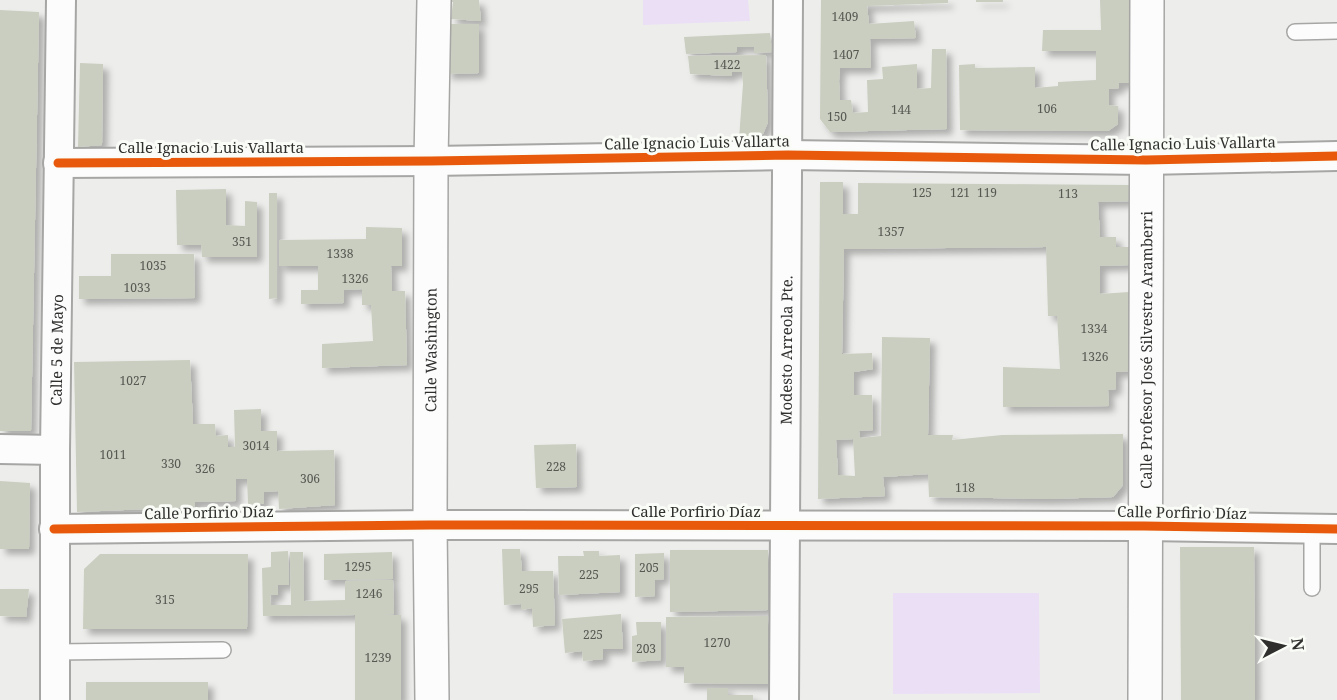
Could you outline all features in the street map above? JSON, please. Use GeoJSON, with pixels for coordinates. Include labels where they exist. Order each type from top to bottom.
{"type":"FeatureCollection","features":[{"type":"Feature","properties":{"kind":"main road","name":"Calle Washington"},"geometry":{"type":"LineString","coordinates":[[432,700],[430,161],[435,0]]}},
{"type":"Feature","properties":{"kind":"main road","name":"Calle Profesor José Silvestre Aramberri"},"geometry":{"type":"LineString","coordinates":[[1145,700],[1147,0]]}},
{"type":"Feature","properties":{"kind":"street","name":"Calle 5 de Mayo"},"geometry":{"type":"LineString","coordinates":[[55,700],[54,450],[57,163],[62,0]]}},
{"type":"Feature","properties":{"kind":"street","name":"Modesto Arreola Pte."},"geometry":{"type":"LineString","coordinates":[[784,700],[788,0]]}},
{"type":"Feature","properties":{"kind":"street","name":"Calle Ignacio Luis Vallarta"},"geometry":{"type":"LineString","coordinates":[[57,163],[430,161],[788,155],[1146,160],[1337,156]]}},
{"type":"Feature","properties":{"kind":"street"},"geometry":{"type":"LineString","coordinates":[[0,449],[54,450]]}},
{"type":"Feature","properties":{"kind":"street","name":"Calle Porfirio Díaz"},"geometry":{"type":"LineString","coordinates":[[54,529],[430,525],[1144,526],[1325,529]]}},
{"type":"Feature","properties":{"kind":"lane"},"geometry":{"type":"LineString","coordinates":[[1295,32],[1337,31]]}},
{"type":"Feature","properties":{"kind":"lane"},"geometry":{"type":"LineString","coordinates":[[1312,588],[1325,529]]}},
{"type":"Feature","properties":{"kind":"lane"},"geometry":{"type":"LineString","coordinates":[[55,652],[223,650]]}},
{"type":"Feature","properties":{"kind":"shaded area"},"geometry":{"type":"Polygon","coordinates":[[[643,0],[748,0],[750,21],[643,25],[643,0]]]}},
{"type":"Feature","properties":{"kind":"shaded area"},"geometry":{"type":"Polygon","coordinates":[[[893,593],[1039,593],[1040,693],[893,694],[893,593]]]}},
{"type":"Feature","properties":{"kind":"building"},"geometry":{"type":"Polygon","coordinates":[[[449,0],[479,0],[481,21],[451,19],[453,2],[449,0]]]}},
{"type":"Feature","properties":{"kind":"building"},"geometry":{"type":"Polygon","coordinates":[[[821,0],[948,0],[948,3],[867,6],[869,24],[914,21],[916,38],[870,39],[871,68],[840,68],[839,81],[840,100],[851,100],[853,113],[868,112],[867,80],[883,79],[882,67],[917,64],[917,89],[931,88],[932,49],[946,49],[947,129],[830,132],[820,119],[821,0]]]}},
{"type":"Feature","properties":{"kind":"building"},"geometry":{"type":"Polygon","coordinates":[[[976,0],[1003,0],[1003,2],[976,2],[976,0]]]}},
{"type":"Feature","properties":{"kind":"building"},"geometry":{"type":"Polygon","coordinates":[[[1100,0],[1131,0],[1131,83],[1119,83],[1119,88],[1109,89],[1109,105],[1118,106],[1118,124],[1108,131],[960,130],[959,65],[975,64],[975,68],[1035,67],[1035,88],[1058,86],[1058,82],[1096,80],[1096,51],[1042,51],[1043,30],[1101,30],[1100,0]]]}},
{"type":"Feature","properties":{"kind":"building"},"geometry":{"type":"Polygon","coordinates":[[[0,10],[39,12],[31,431],[0,431],[0,10]]]}},
{"type":"Feature","properties":{"kind":"building"},"geometry":{"type":"Polygon","coordinates":[[[449,24],[479,24],[479,73],[446,74],[449,24]]]}},
{"type":"Feature","properties":{"kind":"building"},"geometry":{"type":"Polygon","coordinates":[[[770,33],[772,52],[754,53],[754,47],[737,47],[737,52],[686,54],[684,37],[770,33]]]}},
{"type":"Feature","properties":{"kind":"building"},"geometry":{"type":"Polygon","coordinates":[[[766,55],[768,122],[763,134],[739,139],[742,72],[732,72],[731,76],[690,74],[688,56],[766,55]]]}},
{"type":"Feature","properties":{"kind":"building"},"geometry":{"type":"Polygon","coordinates":[[[80,63],[103,64],[102,145],[78,147],[80,63]]]}},
{"type":"Feature","properties":{"kind":"building"},"geometry":{"type":"Polygon","coordinates":[[[820,182],[843,182],[843,214],[858,214],[858,183],[1133,185],[1133,201],[1098,202],[1100,237],[1116,237],[1116,247],[1130,247],[1129,265],[1100,266],[1100,294],[1129,292],[1131,371],[1116,372],[1116,389],[1108,390],[1109,406],[1003,407],[1003,367],[1060,369],[1057,316],[1048,316],[1046,247],[844,249],[842,354],[872,353],[873,369],[854,372],[854,395],[872,395],[873,430],[859,431],[860,438],[881,436],[882,337],[930,338],[928,435],[953,435],[952,440],[1002,435],[1123,434],[1123,485],[1113,497],[1047,499],[929,497],[928,474],[883,477],[885,496],[818,499],[820,182]],[[853,439],[836,440],[838,475],[855,476],[853,439]]]}},
{"type":"Feature","properties":{"kind":"building"},"geometry":{"type":"Polygon","coordinates":[[[226,189],[226,225],[245,226],[245,201],[257,202],[257,257],[202,257],[201,245],[177,245],[176,190],[226,189]]]}},
{"type":"Feature","properties":{"kind":"building"},"geometry":{"type":"Polygon","coordinates":[[[269,193],[277,193],[277,298],[269,299],[269,193]]]}},
{"type":"Feature","properties":{"kind":"building"},"geometry":{"type":"Polygon","coordinates":[[[366,227],[402,228],[402,266],[391,266],[392,291],[405,291],[407,365],[322,368],[322,344],[373,341],[371,305],[362,305],[362,289],[344,290],[344,303],[301,304],[301,290],[318,290],[318,266],[279,266],[279,240],[366,239],[366,227]]]}},
{"type":"Feature","properties":{"kind":"building"},"geometry":{"type":"Polygon","coordinates":[[[111,254],[194,254],[195,298],[79,299],[79,276],[111,276],[111,254]]]}},
{"type":"Feature","properties":{"kind":"building"},"geometry":{"type":"Polygon","coordinates":[[[190,360],[193,424],[215,424],[216,436],[228,435],[228,447],[235,447],[234,410],[261,409],[261,431],[277,431],[277,451],[334,450],[335,505],[279,509],[278,491],[264,492],[264,504],[248,504],[247,479],[236,479],[236,501],[195,502],[195,507],[77,512],[74,362],[190,360]]]}},
{"type":"Feature","properties":{"kind":"building"},"geometry":{"type":"Polygon","coordinates":[[[576,444],[577,487],[536,488],[534,445],[576,444]]]}},
{"type":"Feature","properties":{"kind":"building"},"geometry":{"type":"Polygon","coordinates":[[[0,481],[30,483],[29,549],[0,549],[0,481]]]}},
{"type":"Feature","properties":{"kind":"building"},"geometry":{"type":"Polygon","coordinates":[[[1180,547],[1254,547],[1255,700],[1181,700],[1180,547]]]}},
{"type":"Feature","properties":{"kind":"building"},"geometry":{"type":"Polygon","coordinates":[[[502,549],[520,549],[522,571],[553,571],[555,625],[533,627],[532,608],[521,610],[521,604],[504,605],[502,549]]]}},
{"type":"Feature","properties":{"kind":"building"},"geometry":{"type":"Polygon","coordinates":[[[670,550],[768,550],[768,610],[670,612],[670,550]]]}},
{"type":"Feature","properties":{"kind":"building"},"geometry":{"type":"Polygon","coordinates":[[[288,551],[289,585],[278,585],[278,595],[270,595],[271,605],[291,605],[290,552],[303,552],[304,601],[345,600],[345,581],[393,580],[394,614],[381,615],[401,615],[401,700],[355,700],[355,615],[263,616],[262,568],[271,567],[271,552],[288,551]]]}},
{"type":"Feature","properties":{"kind":"building"},"geometry":{"type":"Polygon","coordinates":[[[583,551],[599,551],[599,556],[620,555],[620,592],[559,595],[558,556],[584,556],[583,551]]]}},
{"type":"Feature","properties":{"kind":"building"},"geometry":{"type":"Polygon","coordinates":[[[392,552],[393,579],[324,580],[324,554],[392,552]]]}},
{"type":"Feature","properties":{"kind":"building"},"geometry":{"type":"Polygon","coordinates":[[[664,553],[664,579],[655,580],[655,596],[635,597],[635,554],[664,553]]]}},
{"type":"Feature","properties":{"kind":"building"},"geometry":{"type":"Polygon","coordinates":[[[100,554],[248,554],[247,629],[83,629],[84,569],[100,554]]]}},
{"type":"Feature","properties":{"kind":"building"},"geometry":{"type":"Polygon","coordinates":[[[0,589],[29,589],[26,617],[0,616],[0,589]]]}},
{"type":"Feature","properties":{"kind":"building"},"geometry":{"type":"Polygon","coordinates":[[[621,614],[623,649],[603,649],[603,659],[583,661],[582,651],[565,653],[562,619],[621,614]]]}},
{"type":"Feature","properties":{"kind":"building"},"geometry":{"type":"Polygon","coordinates":[[[768,616],[768,684],[684,683],[684,667],[666,667],[666,617],[768,616]]]}},
{"type":"Feature","properties":{"kind":"building"},"geometry":{"type":"Polygon","coordinates":[[[636,622],[661,622],[661,660],[632,662],[632,636],[637,635],[636,622]]]}},
{"type":"Feature","properties":{"kind":"building"},"geometry":{"type":"Polygon","coordinates":[[[86,682],[208,682],[208,700],[86,700],[86,682]]]}},
{"type":"Feature","properties":{"kind":"building"},"geometry":{"type":"Polygon","coordinates":[[[707,688],[728,688],[728,695],[753,695],[753,700],[707,700],[707,688]]]}},
{"type":"Feature","properties":{"kind":"cycle path"},"geometry":{"type":"LineString","coordinates":[[58,163],[431,161],[788,155],[1146,160],[1337,156]]}},
{"type":"Feature","properties":{"kind":"cycle path"},"geometry":{"type":"LineString","coordinates":[[54,529],[430,525],[1144,526],[1337,529]]}}]}
